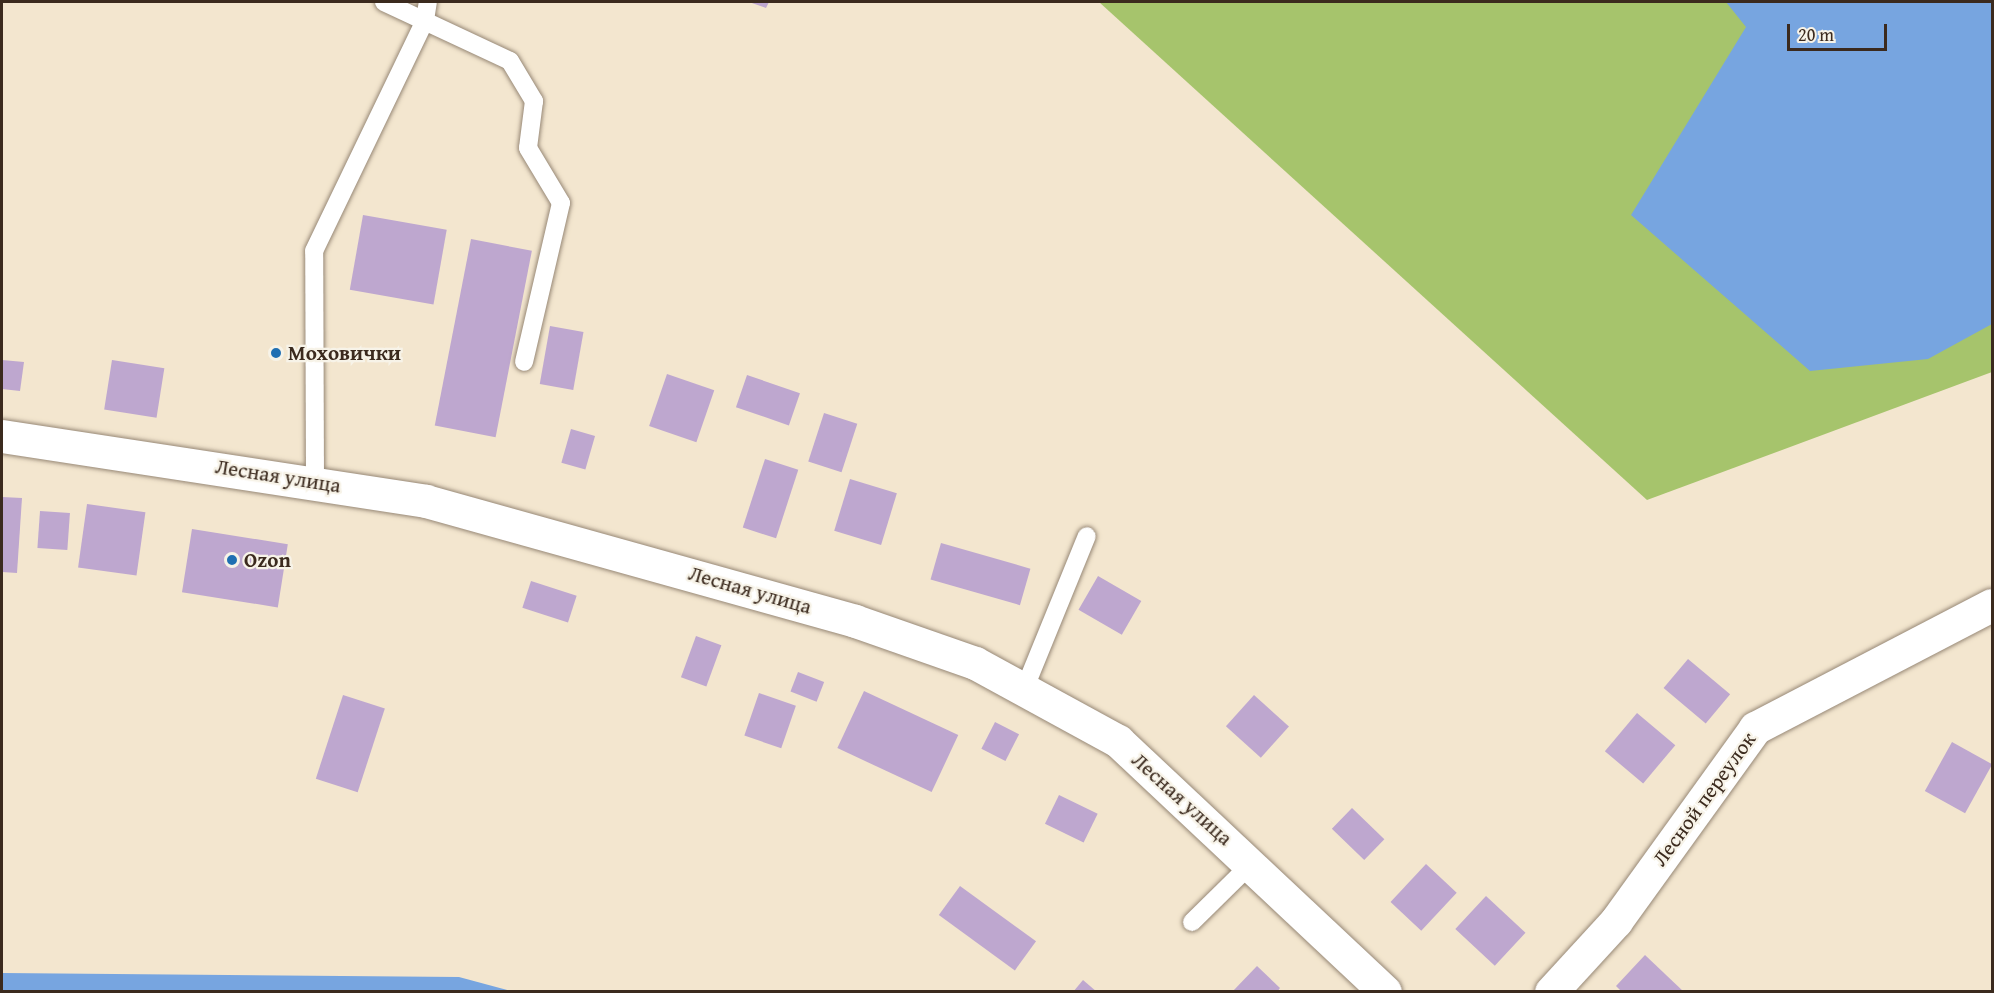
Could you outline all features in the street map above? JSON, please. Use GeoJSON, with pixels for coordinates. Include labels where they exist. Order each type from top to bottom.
{"type":"FeatureCollection","features":[{"type":"Feature","properties":{"kind":"street","name":"Лесная улица"},"geometry":{"type":"LineString","coordinates":[[2,436],[315,481],[426,501],[555,534],[855,621],[975,663],[1118,741],[1253,862],[1385,992]]}},
{"type":"Feature","properties":{"kind":"street","name":"Лесной переулок"},"geometry":{"type":"LineString","coordinates":[[1551,992],[1616,921],[1755,728],[1991,605]]}},
{"type":"Feature","properties":{"kind":"lane"},"geometry":{"type":"LineString","coordinates":[[384,2],[510,62],[534,101],[528,148],[561,203],[524,362]]}},
{"type":"Feature","properties":{"kind":"lane"},"geometry":{"type":"LineString","coordinates":[[315,481],[314,251],[424,21],[428,2]]}},
{"type":"Feature","properties":{"kind":"lane"},"geometry":{"type":"LineString","coordinates":[[1024,690],[1087,536]]}},
{"type":"Feature","properties":{"kind":"lane"},"geometry":{"type":"LineString","coordinates":[[1191,922],[1253,862]]}},
{"type":"Feature","properties":{"kind":"green space"},"geometry":{"type":"Polygon","coordinates":[[[1099,2],[1992,2],[1992,372],[1647,500],[1099,2]]]}},
{"type":"Feature","properties":{"kind":"water"},"geometry":{"type":"Polygon","coordinates":[[[1726,2],[1992,2],[1992,324],[1928,359],[1810,371],[1631,215],[1746,27],[1726,2]]]}},
{"type":"Feature","properties":{"kind":"water"},"geometry":{"type":"Polygon","coordinates":[[[2,973],[459,977],[511,991],[2,992],[2,973]]]}},
{"type":"Feature","properties":{"kind":"building"},"geometry":{"type":"Polygon","coordinates":[[[749,2],[769,2],[766,8],[749,2]]]}},
{"type":"Feature","properties":{"kind":"building"},"geometry":{"type":"Polygon","coordinates":[[[363,215],[447,230],[434,305],[350,290],[363,215]]]}},
{"type":"Feature","properties":{"kind":"building"},"geometry":{"type":"Polygon","coordinates":[[[471,239],[532,251],[496,437],[435,426],[471,239]]]}},
{"type":"Feature","properties":{"kind":"building"},"geometry":{"type":"Polygon","coordinates":[[[550,326],[583,332],[573,390],[540,384],[550,326]]]}},
{"type":"Feature","properties":{"kind":"building"},"geometry":{"type":"Polygon","coordinates":[[[2,360],[24,362],[20,391],[2,389],[2,360]]]}},
{"type":"Feature","properties":{"kind":"building"},"geometry":{"type":"Polygon","coordinates":[[[112,360],[164,368],[157,418],[104,409],[112,360]]]}},
{"type":"Feature","properties":{"kind":"building"},"geometry":{"type":"Polygon","coordinates":[[[667,374],[714,390],[696,442],[649,426],[667,374]]]}},
{"type":"Feature","properties":{"kind":"building"},"geometry":{"type":"Polygon","coordinates":[[[747,375],[800,393],[789,425],[736,407],[747,375]]]}},
{"type":"Feature","properties":{"kind":"building"},"geometry":{"type":"Polygon","coordinates":[[[824,413],[857,424],[842,472],[808,462],[824,413]]]}},
{"type":"Feature","properties":{"kind":"building"},"geometry":{"type":"Polygon","coordinates":[[[571,429],[595,436],[585,470],[561,463],[571,429]]]}},
{"type":"Feature","properties":{"kind":"building"},"geometry":{"type":"Polygon","coordinates":[[[765,459],[798,470],[776,538],[743,527],[765,459]]]}},
{"type":"Feature","properties":{"kind":"building"},"geometry":{"type":"Polygon","coordinates":[[[850,479],[897,493],[881,545],[834,531],[850,479]]]}},
{"type":"Feature","properties":{"kind":"building"},"geometry":{"type":"Polygon","coordinates":[[[2,497],[22,498],[17,573],[2,572],[2,497]]]}},
{"type":"Feature","properties":{"kind":"building"},"geometry":{"type":"Polygon","coordinates":[[[87,504],[145,512],[137,576],[78,567],[87,504]]]}},
{"type":"Feature","properties":{"kind":"building"},"geometry":{"type":"Polygon","coordinates":[[[40,511],[70,513],[67,550],[37,548],[40,511]]]}},
{"type":"Feature","properties":{"kind":"building"},"geometry":{"type":"Polygon","coordinates":[[[192,529],[288,544],[278,607],[182,592],[192,529]]]}},
{"type":"Feature","properties":{"kind":"building"},"geometry":{"type":"Polygon","coordinates":[[[941,543],[1030,569],[1020,605],[931,580],[941,543]]]}},
{"type":"Feature","properties":{"kind":"building"},"geometry":{"type":"Polygon","coordinates":[[[1098,576],[1141,601],[1122,635],[1078,610],[1098,576]]]}},
{"type":"Feature","properties":{"kind":"building"},"geometry":{"type":"Polygon","coordinates":[[[531,581],[577,596],[568,622],[522,608],[531,581]]]}},
{"type":"Feature","properties":{"kind":"building"},"geometry":{"type":"Polygon","coordinates":[[[696,636],[721,645],[706,687],[681,677],[696,636]]]}},
{"type":"Feature","properties":{"kind":"building"},"geometry":{"type":"Polygon","coordinates":[[[1688,659],[1730,694],[1706,723],[1664,688],[1688,659]]]}},
{"type":"Feature","properties":{"kind":"building"},"geometry":{"type":"Polygon","coordinates":[[[798,672],[824,682],[817,702],[790,692],[798,672]]]}},
{"type":"Feature","properties":{"kind":"building"},"geometry":{"type":"Polygon","coordinates":[[[864,691],[958,735],[932,792],[837,748],[864,691]]]}},
{"type":"Feature","properties":{"kind":"building"},"geometry":{"type":"Polygon","coordinates":[[[759,693],[796,706],[781,748],[744,736],[759,693]]]}},
{"type":"Feature","properties":{"kind":"building"},"geometry":{"type":"Polygon","coordinates":[[[343,695],[385,709],[358,792],[316,779],[343,695]]]}},
{"type":"Feature","properties":{"kind":"building"},"geometry":{"type":"Polygon","coordinates":[[[1254,695],[1289,726],[1261,758],[1226,726],[1254,695]]]}},
{"type":"Feature","properties":{"kind":"building"},"geometry":{"type":"Polygon","coordinates":[[[1637,713],[1675,745],[1643,783],[1605,751],[1637,713]]]}},
{"type":"Feature","properties":{"kind":"building"},"geometry":{"type":"Polygon","coordinates":[[[995,722],[1019,734],[1005,761],[981,749],[995,722]]]}},
{"type":"Feature","properties":{"kind":"building"},"geometry":{"type":"Polygon","coordinates":[[[1952,742],[1992,764],[1965,813],[1925,791],[1952,742]]]}},
{"type":"Feature","properties":{"kind":"building"},"geometry":{"type":"Polygon","coordinates":[[[1059,795],[1098,814],[1084,843],[1045,824],[1059,795]]]}},
{"type":"Feature","properties":{"kind":"building"},"geometry":{"type":"Polygon","coordinates":[[[1352,808],[1384,839],[1364,860],[1332,829],[1352,808]]]}},
{"type":"Feature","properties":{"kind":"building"},"geometry":{"type":"Polygon","coordinates":[[[1426,864],[1457,893],[1421,931],[1391,902],[1426,864]]]}},
{"type":"Feature","properties":{"kind":"building"},"geometry":{"type":"Polygon","coordinates":[[[960,886],[1036,941],[1015,970],[939,915],[960,886]]]}},
{"type":"Feature","properties":{"kind":"building"},"geometry":{"type":"Polygon","coordinates":[[[1486,896],[1525,933],[1495,966],[1455,929],[1486,896]]]}},
{"type":"Feature","properties":{"kind":"building"},"geometry":{"type":"Polygon","coordinates":[[[1645,955],[1684,992],[1622,992],[1616,986],[1645,955]]]}},
{"type":"Feature","properties":{"kind":"building"},"geometry":{"type":"Polygon","coordinates":[[[1257,966],[1280,988],[1277,992],[1232,992],[1257,966]]]}},
{"type":"Feature","properties":{"kind":"building"},"geometry":{"type":"Polygon","coordinates":[[[1083,980],[1097,992],[1073,992],[1083,980]]]}},
{"type":"Feature","properties":{"kind":"place","name":"Моховички"},"geometry":{"type":"Point","coordinates":[276,353]}},
{"type":"Feature","properties":{"kind":"place","name":"Ozon"},"geometry":{"type":"Point","coordinates":[232,560]}}]}
